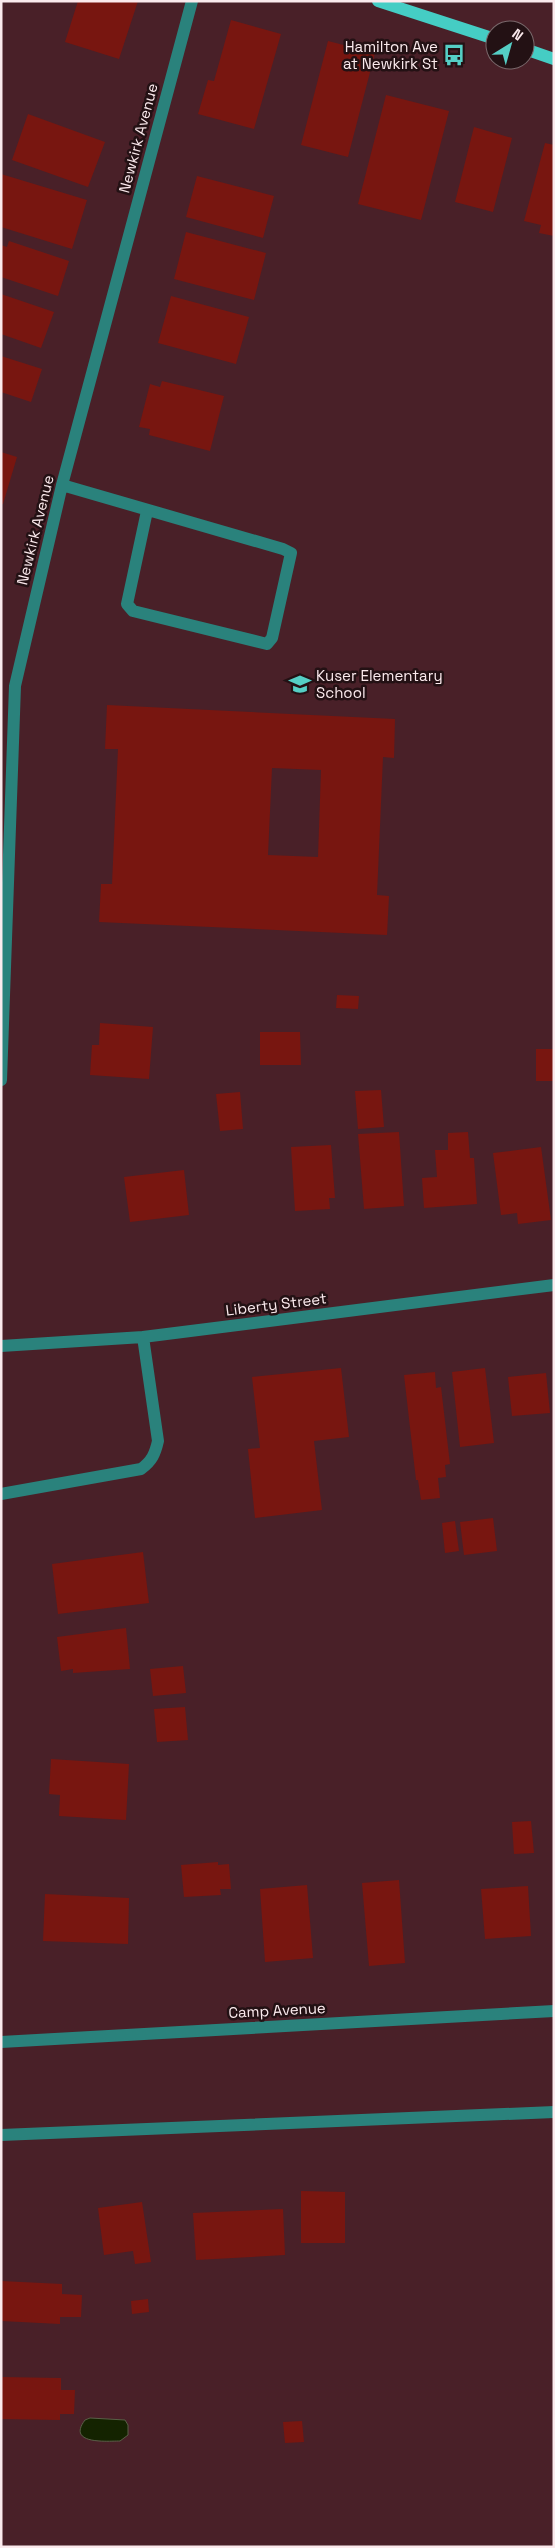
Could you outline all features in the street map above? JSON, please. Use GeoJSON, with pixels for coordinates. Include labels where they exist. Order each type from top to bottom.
{"type":"FeatureCollection","features":[{"type":"Feature","properties":{"kind":"main road"},"geometry":{"type":"LineString","coordinates":[[378,1],[485,36]]}},
{"type":"Feature","properties":{"kind":"main road"},"geometry":{"type":"LineString","coordinates":[[535,52],[554,59]]}},
{"type":"Feature","properties":{"kind":"street","name":"Newkirk Avenue"},"geometry":{"type":"LineString","coordinates":[[1,1080],[15,686],[62,485],[192,1]]}},
{"type":"Feature","properties":{"kind":"street"},"geometry":{"type":"LineString","coordinates":[[62,485],[147,511],[283,548],[291,553],[272,638],[268,644],[133,611],[127,604],[147,511]]}},
{"type":"Feature","properties":{"kind":"street","name":"Liberty Street"},"geometry":{"type":"LineString","coordinates":[[1,1346],[143,1337],[554,1285]]}},
{"type":"Feature","properties":{"kind":"street"},"geometry":{"type":"LineString","coordinates":[[1,1494],[141,1468],[149,1463],[155,1455],[158,1441],[143,1337]]}},
{"type":"Feature","properties":{"kind":"street","name":"Camp Avenue"},"geometry":{"type":"LineString","coordinates":[[1,2042],[554,2011]]}},
{"type":"Feature","properties":{"kind":"street"},"geometry":{"type":"LineString","coordinates":[[1,2135],[554,2112]]}},
{"type":"Feature","properties":{"kind":"shaded area"},"geometry":{"type":"Polygon","coordinates":[[[90,2418],[125,2420],[128,2425],[128,2435],[120,2441],[99,2441],[85,2438],[81,2434],[81,2428],[85,2420],[90,2418]]]}},
{"type":"Feature","properties":{"kind":"building"},"geometry":{"type":"Polygon","coordinates":[[[78,1],[138,1],[119,59],[65,42],[78,1]]]}},
{"type":"Feature","properties":{"kind":"building"},"geometry":{"type":"Polygon","coordinates":[[[231,20],[281,34],[254,129],[198,114],[208,80],[214,81],[231,20]]]}},
{"type":"Feature","properties":{"kind":"building"},"geometry":{"type":"Polygon","coordinates":[[[328,41],[375,53],[348,157],[301,145],[328,41]]]}},
{"type":"Feature","properties":{"kind":"building"},"geometry":{"type":"Polygon","coordinates":[[[386,95],[449,111],[421,220],[358,204],[386,95]]]}},
{"type":"Feature","properties":{"kind":"building"},"geometry":{"type":"Polygon","coordinates":[[[28,114],[105,142],[88,187],[12,160],[28,114]]]}},
{"type":"Feature","properties":{"kind":"building"},"geometry":{"type":"Polygon","coordinates":[[[474,127],[512,138],[493,212],[455,202],[474,127]]]}},
{"type":"Feature","properties":{"kind":"building"},"geometry":{"type":"Polygon","coordinates":[[[545,143],[554,145],[554,236],[539,233],[541,225],[524,221],[545,143]]]}},
{"type":"Feature","properties":{"kind":"building"},"geometry":{"type":"Polygon","coordinates":[[[1,174],[87,200],[72,249],[1,227],[1,174]]]}},
{"type":"Feature","properties":{"kind":"building"},"geometry":{"type":"Polygon","coordinates":[[[197,176],[274,196],[263,238],[186,217],[197,176]]]}},
{"type":"Feature","properties":{"kind":"building"},"geometry":{"type":"Polygon","coordinates":[[[186,232],[266,253],[254,300],[174,279],[186,232]]]}},
{"type":"Feature","properties":{"kind":"building"},"geometry":{"type":"Polygon","coordinates":[[[9,241],[69,261],[58,296],[1,277],[1,245],[7,247],[9,241]]]}},
{"type":"Feature","properties":{"kind":"building"},"geometry":{"type":"Polygon","coordinates":[[[1,294],[54,312],[41,348],[1,334],[1,294]]]}},
{"type":"Feature","properties":{"kind":"building"},"geometry":{"type":"Polygon","coordinates":[[[171,296],[249,317],[236,364],[158,343],[171,296]]]}},
{"type":"Feature","properties":{"kind":"building"},"geometry":{"type":"Polygon","coordinates":[[[1,356],[42,369],[31,402],[1,392],[1,356]]]}},
{"type":"Feature","properties":{"kind":"building"},"geometry":{"type":"Polygon","coordinates":[[[162,381],[224,396],[210,451],[149,435],[150,429],[139,427],[150,384],[160,387],[162,381]]]}},
{"type":"Feature","properties":{"kind":"building"},"geometry":{"type":"Polygon","coordinates":[[[1,452],[17,457],[3,504],[1,504],[1,452]]]}},
{"type":"Feature","properties":{"kind":"building","name":"Kuser Elementary School"},"geometry":{"type":"Polygon","coordinates":[[[107,705],[395,719],[394,758],[383,757],[377,895],[389,896],[387,935],[99,922],[101,884],[112,884],[118,749],[105,749],[107,705]],[[272,768],[268,855],[318,857],[321,770],[272,768]]]}},
{"type":"Feature","properties":{"kind":"building"},"geometry":{"type":"Polygon","coordinates":[[[337,995],[359,996],[358,1009],[336,1008],[337,995]]]}},
{"type":"Feature","properties":{"kind":"building"},"geometry":{"type":"Polygon","coordinates":[[[100,1023],[153,1027],[149,1079],[90,1075],[92,1045],[99,1045],[100,1023]]]}},
{"type":"Feature","properties":{"kind":"building"},"geometry":{"type":"Polygon","coordinates":[[[260,1032],[300,1032],[301,1065],[260,1065],[260,1032]]]}},
{"type":"Feature","properties":{"kind":"building"},"geometry":{"type":"Polygon","coordinates":[[[536,1049],[553,1049],[554,1081],[536,1081],[536,1049]]]}},
{"type":"Feature","properties":{"kind":"building"},"geometry":{"type":"Polygon","coordinates":[[[381,1090],[384,1127],[358,1129],[355,1091],[381,1090]]]}},
{"type":"Feature","properties":{"kind":"building"},"geometry":{"type":"Polygon","coordinates":[[[240,1092],[243,1129],[220,1131],[216,1094],[240,1092]]]}},
{"type":"Feature","properties":{"kind":"building"},"geometry":{"type":"Polygon","coordinates":[[[399,1132],[404,1206],[364,1209],[358,1134],[399,1132]]]}},
{"type":"Feature","properties":{"kind":"building"},"geometry":{"type":"Polygon","coordinates":[[[468,1132],[470,1158],[474,1158],[477,1204],[424,1208],[422,1178],[437,1177],[435,1150],[448,1150],[448,1133],[468,1132]]]}},
{"type":"Feature","properties":{"kind":"building"},"geometry":{"type":"Polygon","coordinates":[[[331,1145],[335,1198],[329,1198],[330,1209],[295,1211],[291,1147],[331,1145]]]}},
{"type":"Feature","properties":{"kind":"building"},"geometry":{"type":"Polygon","coordinates":[[[541,1147],[551,1220],[518,1224],[517,1213],[501,1215],[493,1153],[541,1147]]]}},
{"type":"Feature","properties":{"kind":"building"},"geometry":{"type":"Polygon","coordinates":[[[184,1170],[189,1215],[130,1222],[124,1177],[184,1170]]]}},
{"type":"Feature","properties":{"kind":"building"},"geometry":{"type":"Polygon","coordinates":[[[341,1368],[349,1437],[314,1441],[322,1510],[255,1518],[248,1449],[260,1448],[252,1377],[341,1368]]]}},
{"type":"Feature","properties":{"kind":"building"},"geometry":{"type":"Polygon","coordinates":[[[485,1368],[494,1443],[460,1447],[452,1372],[485,1368]]]}},
{"type":"Feature","properties":{"kind":"building"},"geometry":{"type":"Polygon","coordinates":[[[435,1372],[436,1388],[441,1387],[450,1464],[445,1465],[446,1477],[438,1478],[440,1498],[421,1500],[418,1480],[416,1480],[404,1375],[435,1372]]]}},
{"type":"Feature","properties":{"kind":"building"},"geometry":{"type":"Polygon","coordinates":[[[546,1373],[550,1413],[512,1416],[508,1377],[546,1373]]]}},
{"type":"Feature","properties":{"kind":"building"},"geometry":{"type":"Polygon","coordinates":[[[493,1518],[497,1551],[464,1555],[460,1522],[493,1518]]]}},
{"type":"Feature","properties":{"kind":"building"},"geometry":{"type":"Polygon","coordinates":[[[455,1521],[459,1551],[445,1553],[442,1523],[455,1521]]]}},
{"type":"Feature","properties":{"kind":"building"},"geometry":{"type":"Polygon","coordinates":[[[143,1552],[149,1603],[58,1614],[52,1564],[143,1552]]]}},
{"type":"Feature","properties":{"kind":"building"},"geometry":{"type":"Polygon","coordinates":[[[126,1628],[130,1669],[73,1673],[73,1669],[61,1671],[57,1637],[126,1628]]]}},
{"type":"Feature","properties":{"kind":"building"},"geometry":{"type":"Polygon","coordinates":[[[183,1666],[186,1693],[153,1696],[150,1669],[183,1666]]]}},
{"type":"Feature","properties":{"kind":"building"},"geometry":{"type":"Polygon","coordinates":[[[185,1707],[188,1740],[157,1742],[154,1709],[185,1707]]]}},
{"type":"Feature","properties":{"kind":"building"},"geometry":{"type":"Polygon","coordinates":[[[51,1759],[129,1764],[126,1820],[59,1816],[60,1795],[49,1794],[51,1759]]]}},
{"type":"Feature","properties":{"kind":"building"},"geometry":{"type":"Polygon","coordinates":[[[531,1821],[534,1853],[514,1854],[512,1822],[531,1821]]]}},
{"type":"Feature","properties":{"kind":"building"},"geometry":{"type":"Polygon","coordinates":[[[218,1862],[218,1865],[229,1864],[231,1889],[220,1889],[221,1895],[184,1897],[181,1865],[218,1862]]]}},
{"type":"Feature","properties":{"kind":"building"},"geometry":{"type":"Polygon","coordinates":[[[399,1880],[405,1963],[369,1966],[362,1883],[399,1880]]]}},
{"type":"Feature","properties":{"kind":"building"},"geometry":{"type":"Polygon","coordinates":[[[307,1885],[313,1958],[265,1962],[260,1889],[307,1885]]]}},
{"type":"Feature","properties":{"kind":"building"},"geometry":{"type":"Polygon","coordinates":[[[528,1886],[531,1936],[485,1939],[481,1889],[528,1886]]]}},
{"type":"Feature","properties":{"kind":"building"},"geometry":{"type":"Polygon","coordinates":[[[45,1894],[129,1898],[128,1944],[43,1941],[45,1894]]]}},
{"type":"Feature","properties":{"kind":"building"},"geometry":{"type":"Polygon","coordinates":[[[301,2191],[345,2192],[345,2243],[301,2243],[301,2191]]]}},
{"type":"Feature","properties":{"kind":"building"},"geometry":{"type":"Polygon","coordinates":[[[142,2202],[151,2262],[135,2264],[133,2251],[104,2255],[98,2208],[142,2202]]]}},
{"type":"Feature","properties":{"kind":"building"},"geometry":{"type":"Polygon","coordinates":[[[283,2209],[285,2255],[196,2260],[193,2213],[283,2209]]]}},
{"type":"Feature","properties":{"kind":"building"},"geometry":{"type":"Polygon","coordinates":[[[1,2281],[62,2284],[62,2294],[82,2295],[81,2317],[60,2317],[60,2324],[1,2321],[1,2281]]]}},
{"type":"Feature","properties":{"kind":"building"},"geometry":{"type":"Polygon","coordinates":[[[148,2299],[149,2312],[132,2314],[131,2301],[148,2299]]]}},
{"type":"Feature","properties":{"kind":"building"},"geometry":{"type":"Polygon","coordinates":[[[2,2377],[61,2378],[61,2390],[75,2390],[74,2414],[60,2414],[60,2420],[1,2419],[2,2377]]]}},
{"type":"Feature","properties":{"kind":"building"},"geometry":{"type":"Polygon","coordinates":[[[302,2421],[304,2442],[285,2443],[283,2422],[302,2421]]]}},
{"type":"Feature","properties":{"kind":"place","name":"Hamilton Ave at Newkirk St"},"geometry":{"type":"Point","coordinates":[454,55]}},
{"type":"Feature","properties":{"kind":"place","name":"Kuser Elementary School"},"geometry":{"type":"Point","coordinates":[300,684]}}]}
